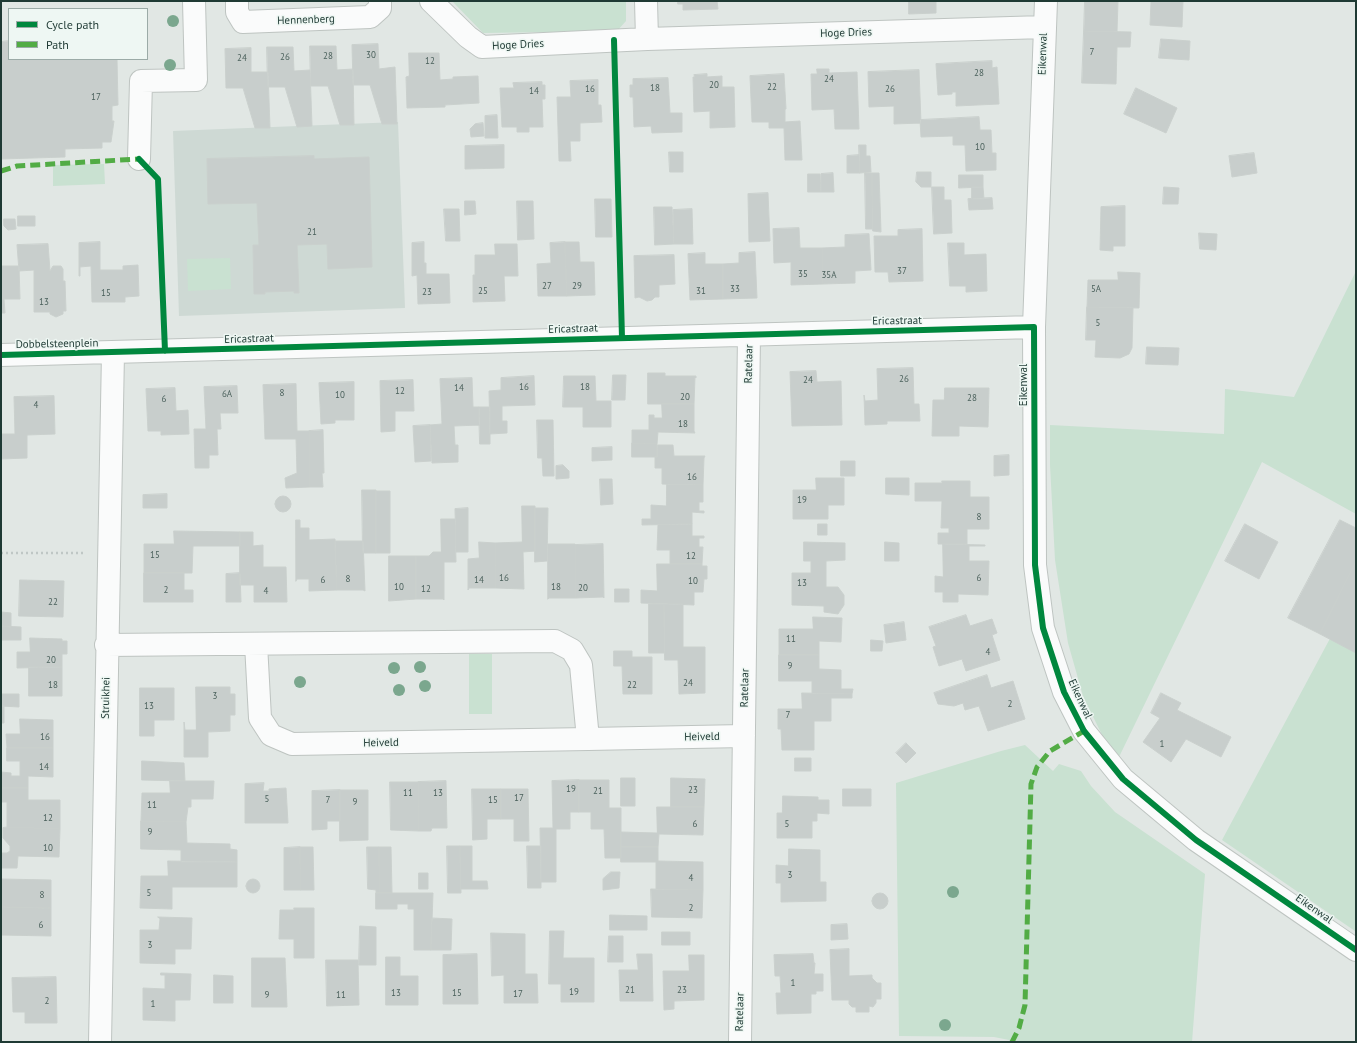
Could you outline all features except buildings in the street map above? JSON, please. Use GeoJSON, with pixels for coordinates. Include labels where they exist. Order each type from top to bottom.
{"type":"FeatureCollection","features":[{"type":"Feature","properties":{"kind":"street"},"geometry":{"type":"LineString","coordinates":[[139,159],[141,81],[196,80],[194,1]]}},
{"type":"Feature","properties":{"kind":"street","name":"Hennenberg"},"geometry":{"type":"LineString","coordinates":[[237,1],[237,12],[243,22],[370,17],[380,8],[380,1]]}},
{"type":"Feature","properties":{"kind":"street","name":"Hoge Dries"},"geometry":{"type":"LineString","coordinates":[[431,1],[468,37],[482,47],[647,39],[1044,27]]}},
{"type":"Feature","properties":{"kind":"street"},"geometry":{"type":"LineString","coordinates":[[646,1],[647,39]]}},
{"type":"Feature","properties":{"kind":"street","name":"Eikenwal"},"geometry":{"type":"LineString","coordinates":[[1046,1],[1034,327],[1036,565],[1043,628],[1064,692],[1084,731],[1123,779],[1196,840],[1356,950]]}},
{"type":"Feature","properties":{"kind":"street","name":"Ericastraat"},"geometry":{"type":"LineString","coordinates":[[112,353],[1034,327]]}},
{"type":"Feature","properties":{"kind":"street","name":"Ratelaar"},"geometry":{"type":"LineString","coordinates":[[740,1042],[749,334]]}},
{"type":"Feature","properties":{"kind":"street","name":"Dobbelsteenplein"},"geometry":{"type":"LineString","coordinates":[[1,355],[112,353]]}},
{"type":"Feature","properties":{"kind":"street","name":"Struikhei"},"geometry":{"type":"LineString","coordinates":[[100,1042],[112,353]]}},
{"type":"Feature","properties":{"kind":"street"},"geometry":{"type":"LineString","coordinates":[[106,645],[555,641],[572,650],[581,665],[588,739]]}},
{"type":"Feature","properties":{"kind":"street","name":"Heiveld"},"geometry":{"type":"LineString","coordinates":[[256,644],[260,718],[271,735],[292,744],[744,736]]}},
{"type":"Feature","properties":{"kind":"path"},"geometry":{"type":"LineString","coordinates":[[1,553],[108,553]]}},
{"type":"Feature","properties":{"kind":"shaded area"},"geometry":{"type":"Polygon","coordinates":[[[398,122],[405,308],[179,316],[173,131],[398,122]]]}},
{"type":"Feature","properties":{"kind":"green space"},"geometry":{"type":"Polygon","coordinates":[[[452,1],[626,1],[626,21],[617,31],[483,33],[452,1]]]}},
{"type":"Feature","properties":{"kind":"green space"},"geometry":{"type":"Polygon","coordinates":[[[104,164],[105,184],[53,186],[53,165],[104,164]]]}},
{"type":"Feature","properties":{"kind":"green space"},"geometry":{"type":"Polygon","coordinates":[[[230,258],[231,289],[188,291],[187,259],[230,258]]]}},
{"type":"Feature","properties":{"kind":"green space"},"geometry":{"type":"Polygon","coordinates":[[[1356,271],[1356,514],[1262,462],[1119,757],[1103,737],[1083,696],[1068,643],[1055,560],[1050,465],[1050,425],[1224,434],[1225,389],[1294,397],[1356,271]]]}},
{"type":"Feature","properties":{"kind":"green space"},"geometry":{"type":"Polygon","coordinates":[[[1356,590],[1356,930],[1355,931],[1222,840],[1356,590]]]}},
{"type":"Feature","properties":{"kind":"green space"},"geometry":{"type":"Polygon","coordinates":[[[469,654],[492,654],[492,714],[469,714],[469,654]]]}},
{"type":"Feature","properties":{"kind":"green space"},"geometry":{"type":"Polygon","coordinates":[[[1025,745],[1053,771],[1059,764],[1081,771],[1091,786],[1115,812],[1205,874],[1192,1042],[1010,1042],[1009,1040],[994,1037],[899,1036],[896,783],[1025,745]]]}},
{"type":"Feature","properties":{"kind":"marked path"},"geometry":{"type":"LineString","coordinates":[[1,171],[17,166],[139,159]]}},
{"type":"Feature","properties":{"kind":"marked path"},"geometry":{"type":"LineString","coordinates":[[1012,1042],[1019,1028],[1025,1005],[1031,784],[1037,767],[1050,751],[1084,731]]}},
{"type":"Feature","properties":{"kind":"cycle path"},"geometry":{"type":"LineString","coordinates":[[614,40],[622,338]]}},
{"type":"Feature","properties":{"kind":"cycle path"},"geometry":{"type":"LineString","coordinates":[[139,159],[158,179],[165,351]]}},
{"type":"Feature","properties":{"kind":"cycle path"},"geometry":{"type":"LineString","coordinates":[[1,355],[1034,327],[1035,565],[1043,628],[1064,692],[1084,731],[1123,779],[1196,840],[1356,950]]}}]}
